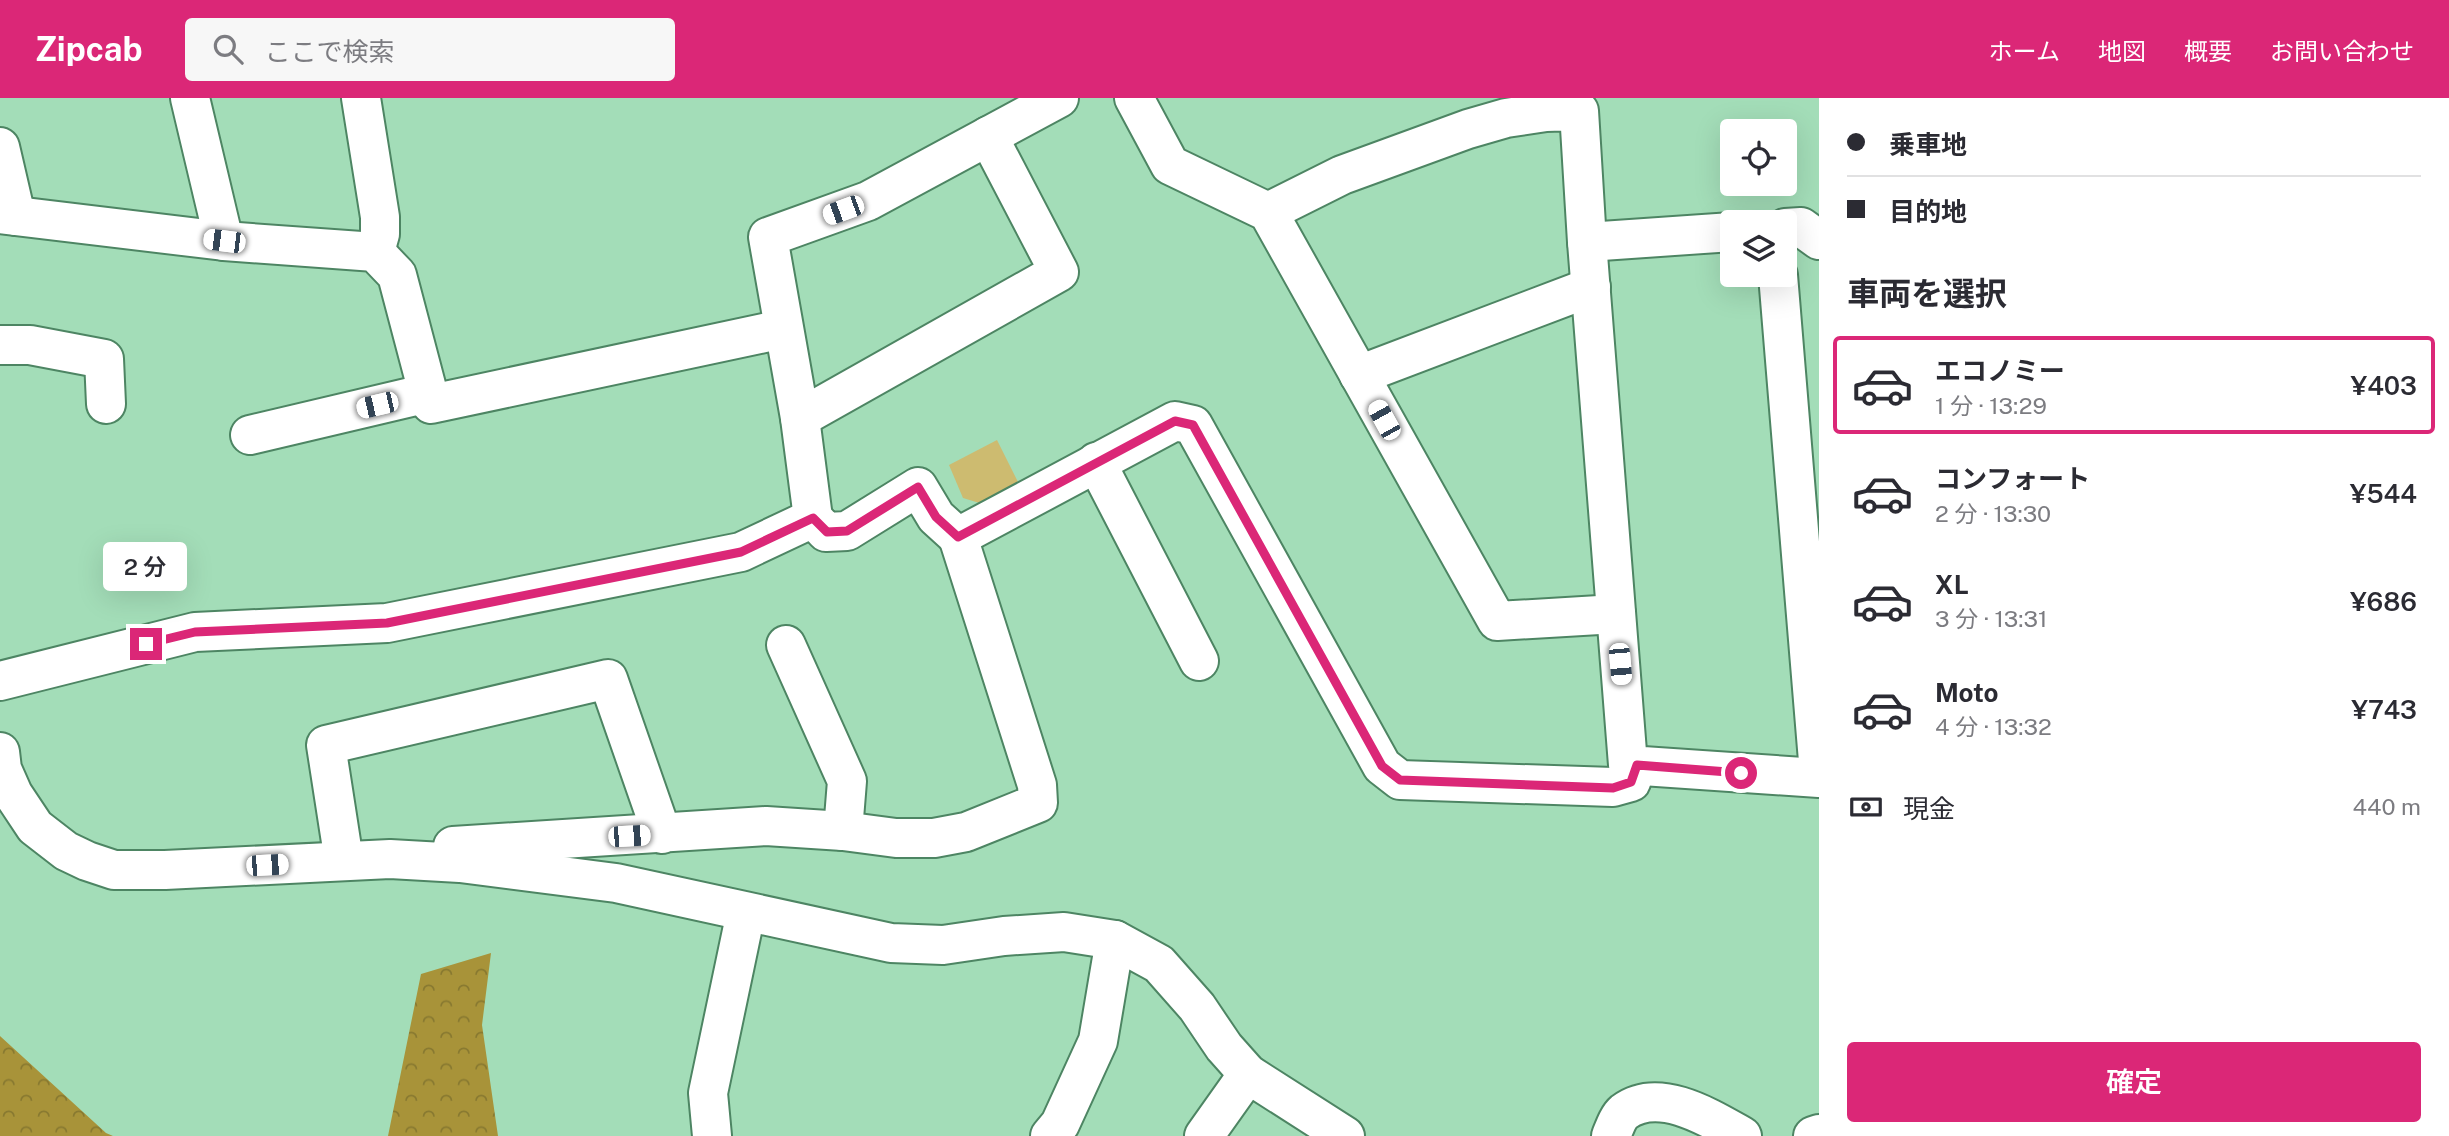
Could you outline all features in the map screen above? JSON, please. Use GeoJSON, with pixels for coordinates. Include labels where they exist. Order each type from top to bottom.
{"type":"FeatureCollection","features":[{"type":"Feature","properties":{"kind":"street"},"geometry":{"type":"LineString","coordinates":[[190,98],[224,241]]}},
{"type":"Feature","properties":{"kind":"street"},"geometry":{"type":"LineString","coordinates":[[361,98],[380,217],[380,234],[375,252]]}},
{"type":"Feature","properties":{"kind":"street"},"geometry":{"type":"LineString","coordinates":[[390,859],[455,846],[766,826],[896,838],[934,838],[966,832],[1038,803],[1037,785],[958,537],[936,517],[918,487],[847,531],[827,532],[813,518],[800,418],[768,237],[868,201],[1059,98]]}},
{"type":"Feature","properties":{"kind":"street"},"geometry":{"type":"LineString","coordinates":[[1134,98],[1170,165],[1268,212],[1497,621],[1616,614]]}},
{"type":"Feature","properties":{"kind":"street"},"geometry":{"type":"LineString","coordinates":[[1268,212],[1342,175],[1468,129],[1506,118],[1546,112],[1579,111],[1629,765],[1819,776],[1779,287]]}},
{"type":"Feature","properties":{"kind":"street"},"geometry":{"type":"LineString","coordinates":[[800,418],[1059,272],[988,136]]}},
{"type":"Feature","properties":{"kind":"street"},"geometry":{"type":"LineString","coordinates":[[0,147],[8,215],[224,241],[375,252],[397,275],[431,404],[783,329]]}},
{"type":"Feature","properties":{"kind":"street"},"geometry":{"type":"LineString","coordinates":[[1797,227],[1801,227],[1819,240]]}},
{"type":"Feature","properties":{"kind":"street"},"geometry":{"type":"LineString","coordinates":[[1587,242],[1720,233]]}},
{"type":"Feature","properties":{"kind":"street"},"geometry":{"type":"LineString","coordinates":[[1359,375],[1591,287]]}},
{"type":"Feature","properties":{"kind":"street"},"geometry":{"type":"LineString","coordinates":[[0,345],[30,345],[104,359],[106,404]]}},
{"type":"Feature","properties":{"kind":"street"},"geometry":{"type":"LineString","coordinates":[[250,435],[428,393]]}},
{"type":"Feature","properties":{"kind":"street"},"geometry":{"type":"LineString","coordinates":[[958,537],[1175,421],[1193,425],[1382,766],[1400,780],[1613,788],[1631,782],[1637,765]]}},
{"type":"Feature","properties":{"kind":"street"},"geometry":{"type":"LineString","coordinates":[[1097,462],[1199,661]]}},
{"type":"Feature","properties":{"kind":"street"},"geometry":{"type":"LineString","coordinates":[[0,681],[195,632],[387,623],[687,563],[741,552],[813,518]]}},
{"type":"Feature","properties":{"kind":"street"},"geometry":{"type":"LineString","coordinates":[[786,645],[847,781],[843,831]]}},
{"type":"Feature","properties":{"kind":"street"},"geometry":{"type":"LineString","coordinates":[[344,861],[326,746],[608,679],[662,834]]}},
{"type":"Feature","properties":{"kind":"street"},"geometry":{"type":"LineString","coordinates":[[0,752],[2,769],[13,794],[35,827],[66,851],[87,862],[114,870],[142,871],[390,859],[460,863],[616,883],[891,943],[943,945],[1004,936],[1064,932],[1115,940],[1159,964],[1197,1007],[1224,1047],[1248,1073],[1345,1136]]}},
{"type":"Feature","properties":{"kind":"street"},"geometry":{"type":"LineString","coordinates":[[712,1136],[708,1093],[746,912]]}},
{"type":"Feature","properties":{"kind":"street"},"geometry":{"type":"LineString","coordinates":[[1050,1136],[1060,1124],[1098,1041],[1115,940]]}},
{"type":"Feature","properties":{"kind":"street"},"geometry":{"type":"LineString","coordinates":[[1204,1136],[1248,1073]]}},
{"type":"Feature","properties":{"kind":"street"},"geometry":{"type":"LineString","coordinates":[[1611,1136],[1622,1113],[1647,1101],[1666,1103],[1704,1115],[1742,1136]]}},
{"type":"Feature","properties":{"kind":"street"},"geometry":{"type":"LineString","coordinates":[[1813,1136],[1819,1134]]}},
{"type":"Feature","properties":{"kind":"green space"},"geometry":{"type":"Polygon","coordinates":[[[491,953],[482,1025],[498,1136],[388,1136],[421,974],[491,953]]]}},
{"type":"Feature","properties":{"kind":"green space"},"geometry":{"type":"Polygon","coordinates":[[[0,1036],[106,1133],[113,1136],[0,1136],[0,1036]]]}},
{"type":"Feature","properties":{"kind":"shaded area"},"geometry":{"type":"Polygon","coordinates":[[[997,440],[1020,486],[986,505],[963,498],[949,465],[997,440]]]}},
{"type":"Feature","properties":{"kind":"route"},"geometry":{"type":"LineString","coordinates":[[146,644],[195,632],[387,623],[741,552],[813,518],[827,532],[847,531],[918,487],[936,517],[958,537],[1175,421],[1193,425],[1382,766],[1400,780],[1613,788],[1631,782],[1637,765],[1741,773]]}}]}
